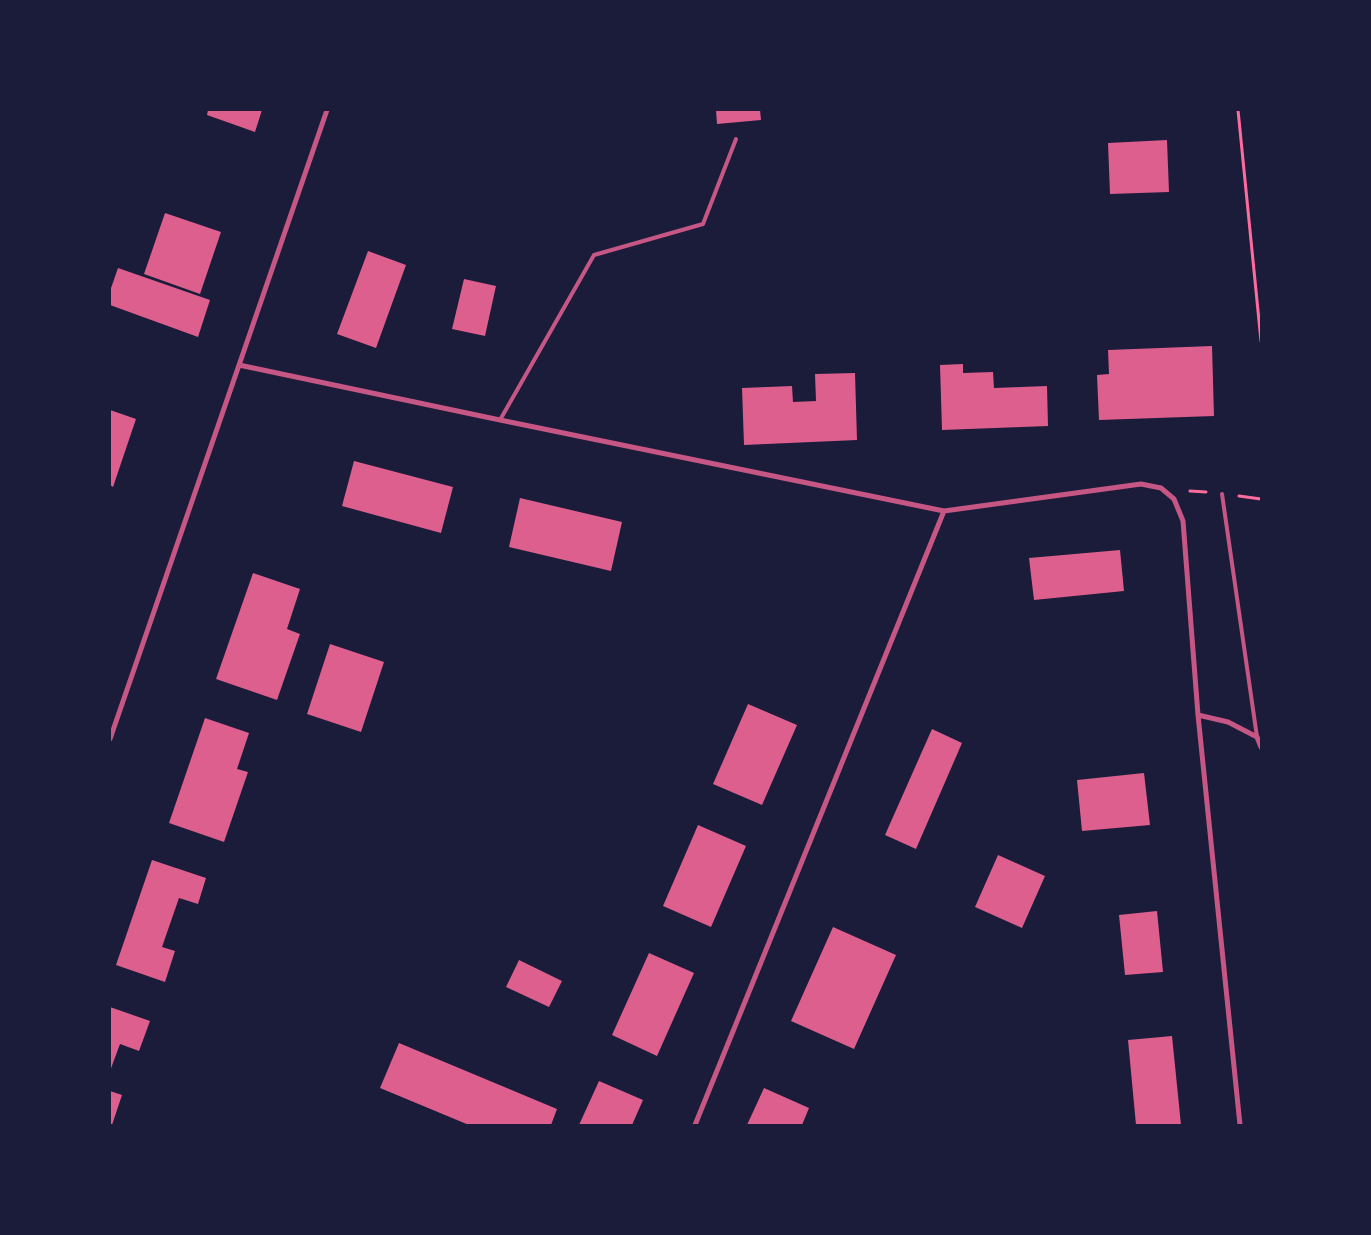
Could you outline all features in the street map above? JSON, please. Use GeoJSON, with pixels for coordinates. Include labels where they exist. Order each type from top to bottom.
{"type":"FeatureCollection","features":[{"type":"Feature","properties":{"kind":"street"},"geometry":{"type":"LineString","coordinates":[[110,739],[327,110]]}},
{"type":"Feature","properties":{"kind":"street"},"geometry":{"type":"LineString","coordinates":[[239,365],[944,511],[1141,484],[1161,488],[1174,499],[1183,521],[1198,715],[1240,1125]]}},
{"type":"Feature","properties":{"kind":"street"},"geometry":{"type":"LineString","coordinates":[[695,1125],[944,511]]}},
{"type":"Feature","properties":{"kind":"street"},"geometry":{"type":"LineString","coordinates":[[1198,715],[1228,722],[1257,737],[1261,747]]}},
{"type":"Feature","properties":{"kind":"lane"},"geometry":{"type":"LineString","coordinates":[[500,420],[594,255],[703,224],[736,139]]}},
{"type":"Feature","properties":{"kind":"lane"},"geometry":{"type":"LineString","coordinates":[[1222,494],[1257,737]]}},
{"type":"Feature","properties":{"kind":"path"},"geometry":{"type":"LineString","coordinates":[[1238,110],[1261,341]]}},
{"type":"Feature","properties":{"kind":"building"},"geometry":{"type":"Polygon","coordinates":[[[208,110],[262,110],[255,132],[207,115],[208,110]]]}},
{"type":"Feature","properties":{"kind":"building"},"geometry":{"type":"Polygon","coordinates":[[[716,110],[760,110],[761,120],[717,124],[716,110]]]}},
{"type":"Feature","properties":{"kind":"building"},"geometry":{"type":"Polygon","coordinates":[[[1167,140],[1169,192],[1110,194],[1108,143],[1167,140]]]}},
{"type":"Feature","properties":{"kind":"building"},"geometry":{"type":"Polygon","coordinates":[[[165,213],[221,232],[200,294],[144,274],[165,213]]]}},
{"type":"Feature","properties":{"kind":"building"},"geometry":{"type":"Polygon","coordinates":[[[368,251],[406,265],[376,348],[337,334],[368,251]]]}},
{"type":"Feature","properties":{"kind":"building"},"geometry":{"type":"Polygon","coordinates":[[[118,268],[210,300],[198,337],[110,305],[110,291],[118,268]]]}},
{"type":"Feature","properties":{"kind":"building"},"geometry":{"type":"Polygon","coordinates":[[[464,279],[496,286],[485,336],[452,329],[464,279]]]}},
{"type":"Feature","properties":{"kind":"building"},"geometry":{"type":"Polygon","coordinates":[[[1212,346],[1214,416],[1099,420],[1097,375],[1109,374],[1108,350],[1212,346]]]}},
{"type":"Feature","properties":{"kind":"building"},"geometry":{"type":"Polygon","coordinates":[[[963,364],[963,373],[993,372],[994,388],[1047,386],[1048,426],[942,430],[940,365],[963,364]]]}},
{"type":"Feature","properties":{"kind":"building"},"geometry":{"type":"Polygon","coordinates":[[[855,373],[857,440],[744,445],[742,388],[792,386],[793,402],[816,401],[815,374],[855,373]]]}},
{"type":"Feature","properties":{"kind":"building"},"geometry":{"type":"Polygon","coordinates":[[[110,410],[136,419],[113,487],[110,485],[110,410]]]}},
{"type":"Feature","properties":{"kind":"building"},"geometry":{"type":"Polygon","coordinates":[[[354,461],[453,487],[441,533],[342,506],[354,461]]]}},
{"type":"Feature","properties":{"kind":"building"},"geometry":{"type":"Polygon","coordinates":[[[520,498],[622,522],[611,571],[509,547],[520,498]]]}},
{"type":"Feature","properties":{"kind":"building"},"geometry":{"type":"Polygon","coordinates":[[[1120,550],[1124,591],[1034,600],[1029,558],[1120,550]]]}},
{"type":"Feature","properties":{"kind":"building"},"geometry":{"type":"Polygon","coordinates":[[[253,573],[300,589],[287,629],[300,634],[277,700],[216,679],[253,573]]]}},
{"type":"Feature","properties":{"kind":"building"},"geometry":{"type":"Polygon","coordinates":[[[330,644],[384,662],[361,732],[307,714],[330,644]]]}},
{"type":"Feature","properties":{"kind":"building"},"geometry":{"type":"Polygon","coordinates":[[[748,704],[797,725],[762,805],[713,784],[748,704]]]}},
{"type":"Feature","properties":{"kind":"building"},"geometry":{"type":"Polygon","coordinates":[[[205,718],[249,733],[237,769],[248,772],[224,842],[169,823],[205,718]]]}},
{"type":"Feature","properties":{"kind":"building"},"geometry":{"type":"Polygon","coordinates":[[[932,729],[962,743],[916,849],[885,835],[932,729]]]}},
{"type":"Feature","properties":{"kind":"building"},"geometry":{"type":"Polygon","coordinates":[[[1144,773],[1150,825],[1082,831],[1077,780],[1144,773]]]}},
{"type":"Feature","properties":{"kind":"building"},"geometry":{"type":"Polygon","coordinates":[[[698,825],[746,846],[711,927],[663,906],[698,825]]]}},
{"type":"Feature","properties":{"kind":"building"},"geometry":{"type":"Polygon","coordinates":[[[998,855],[1045,876],[1022,928],[975,907],[998,855]]]}},
{"type":"Feature","properties":{"kind":"building"},"geometry":{"type":"Polygon","coordinates":[[[152,860],[206,878],[198,904],[179,898],[162,947],[175,951],[165,982],[116,965],[152,860]]]}},
{"type":"Feature","properties":{"kind":"building"},"geometry":{"type":"Polygon","coordinates":[[[1157,911],[1163,972],[1125,975],[1119,915],[1157,911]]]}},
{"type":"Feature","properties":{"kind":"building"},"geometry":{"type":"Polygon","coordinates":[[[833,927],[896,955],[854,1049],[791,1021],[833,927]]]}},
{"type":"Feature","properties":{"kind":"building"},"geometry":{"type":"Polygon","coordinates":[[[649,953],[694,973],[657,1056],[612,1035],[649,953]]]}},
{"type":"Feature","properties":{"kind":"building"},"geometry":{"type":"Polygon","coordinates":[[[519,960],[562,981],[549,1007],[506,987],[519,960]]]}},
{"type":"Feature","properties":{"kind":"building"},"geometry":{"type":"Polygon","coordinates":[[[110,1007],[150,1021],[139,1051],[120,1044],[110,1071],[110,1007]]]}},
{"type":"Feature","properties":{"kind":"building"},"geometry":{"type":"Polygon","coordinates":[[[1172,1036],[1181,1125],[1136,1125],[1128,1040],[1172,1036]]]}},
{"type":"Feature","properties":{"kind":"building"},"geometry":{"type":"Polygon","coordinates":[[[399,1043],[557,1109],[551,1125],[469,1125],[380,1088],[399,1043]]]}},
{"type":"Feature","properties":{"kind":"building"},"geometry":{"type":"Polygon","coordinates":[[[599,1081],[643,1100],[632,1125],[579,1125],[599,1081]]]}},
{"type":"Feature","properties":{"kind":"building"},"geometry":{"type":"Polygon","coordinates":[[[764,1088],[809,1108],[802,1125],[747,1125],[764,1088]]]}},
{"type":"Feature","properties":{"kind":"building"},"geometry":{"type":"Polygon","coordinates":[[[110,1091],[122,1095],[112,1125],[110,1125],[110,1091]]]}}]}
